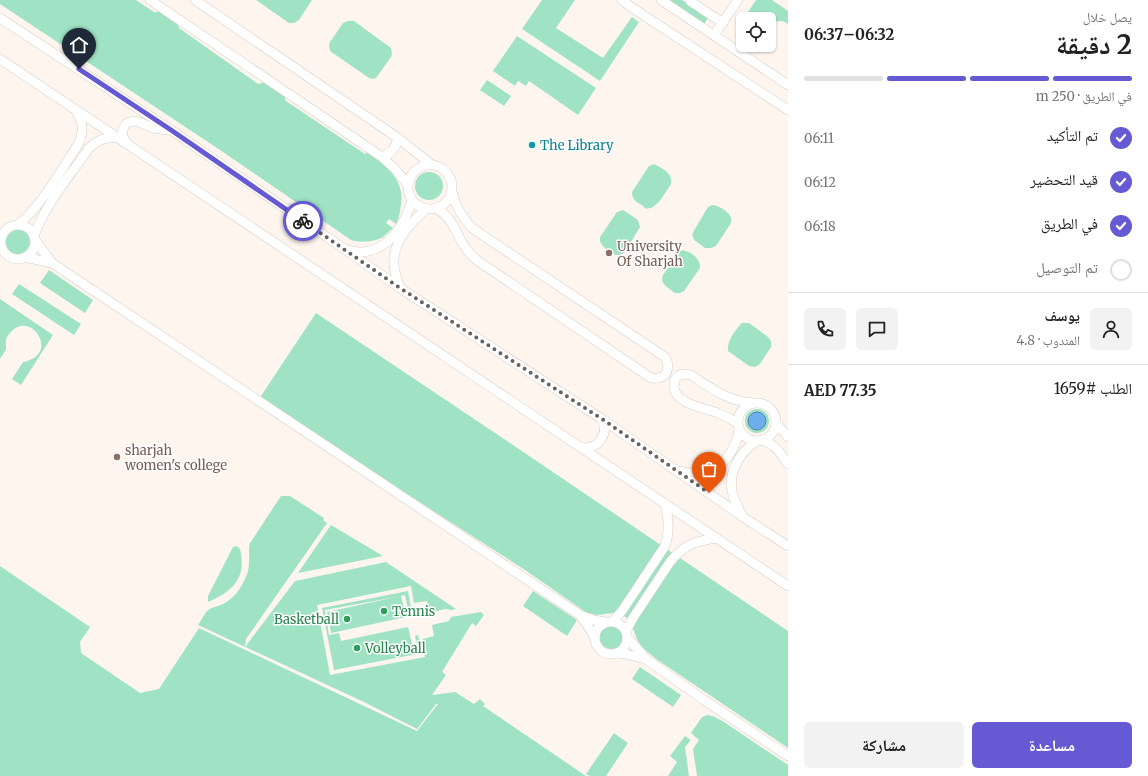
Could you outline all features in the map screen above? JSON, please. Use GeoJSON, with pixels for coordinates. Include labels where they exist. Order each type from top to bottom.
{"type":"FeatureCollection","features":[{"type":"Feature","properties":{"kind":"street"},"geometry":{"type":"LineString","coordinates":[[150,0],[382,157],[396,170],[407,184]]}},
{"type":"Feature","properties":{"kind":"street"},"geometry":{"type":"LineString","coordinates":[[195,0],[398,138],[431,164]]}},
{"type":"Feature","properties":{"kind":"street"},"geometry":{"type":"LineString","coordinates":[[622,0],[631,8],[788,110]]}},
{"type":"Feature","properties":{"kind":"street"},"geometry":{"type":"LineString","coordinates":[[661,0],[788,85]]}},
{"type":"Feature","properties":{"kind":"street"},"geometry":{"type":"LineString","coordinates":[[714,36],[738,0]]}},
{"type":"Feature","properties":{"kind":"street"},"geometry":{"type":"LineString","coordinates":[[690,1],[723,23]]}},
{"type":"Feature","properties":{"kind":"street"},"geometry":{"type":"LineString","coordinates":[[0,18],[171,130],[400,288],[602,419],[743,517],[788,546]]}},
{"type":"Feature","properties":{"kind":"street"},"geometry":{"type":"LineString","coordinates":[[0,59],[788,586]]}},
{"type":"Feature","properties":{"kind":"street"},"geometry":{"type":"LineString","coordinates":[[18,225],[34,209],[48,190],[78,143],[82,134],[83,125],[75,109]]}},
{"type":"Feature","properties":{"kind":"street"},"geometry":{"type":"LineString","coordinates":[[127,144],[123,138],[122,131],[126,124],[132,121],[138,121],[158,129],[171,130]]}},
{"type":"Feature","properties":{"kind":"street"},"geometry":{"type":"LineString","coordinates":[[34,238],[43,214],[89,148],[96,142],[103,139],[117,137]]}},
{"type":"Feature","properties":{"kind":"street"},"geometry":{"type":"LineString","coordinates":[[382,157],[393,151],[398,138]]}},
{"type":"Feature","properties":{"kind":"street"},"geometry":{"type":"LineString","coordinates":[[436,208],[453,224],[465,248],[478,261],[651,378],[656,379],[662,377],[666,373],[668,362],[665,357],[472,228],[464,220],[454,202],[451,179],[443,168],[431,164],[424,165],[413,172],[407,184],[408,192],[412,200],[426,209],[436,208],[443,205],[449,199],[452,192]]}},
{"type":"Feature","properties":{"kind":"street"},"geometry":{"type":"LineString","coordinates":[[63,166],[72,172]]}},
{"type":"Feature","properties":{"kind":"street"},"geometry":{"type":"LineString","coordinates":[[400,288],[394,268],[395,252],[406,224],[407,215],[412,200]]}},
{"type":"Feature","properties":{"kind":"street"},"geometry":{"type":"LineString","coordinates":[[346,250],[360,252],[368,251],[384,245],[406,224],[426,209]]}},
{"type":"Feature","properties":{"kind":"street"},"geometry":{"type":"LineString","coordinates":[[25,258],[33,250],[35,245],[32,232],[28,228],[18,225],[12,226],[3,235],[2,241],[2,246],[9,256],[19,259],[25,258],[52,263]]}},
{"type":"Feature","properties":{"kind":"street"},"geometry":{"type":"LineString","coordinates":[[34,238],[52,263],[580,615],[593,620],[620,625],[646,659],[788,756]]}},
{"type":"Feature","properties":{"kind":"street"},"geometry":{"type":"LineString","coordinates":[[384,245],[395,252]]}},
{"type":"Feature","properties":{"kind":"street"},"geometry":{"type":"LineString","coordinates":[[788,437],[776,423],[774,415],[769,408],[762,404],[734,400],[724,396],[691,375],[680,375],[676,379],[674,389],[676,394],[681,399],[695,406],[720,413],[738,427],[742,435],[747,438],[770,443],[777,448],[788,464]]}},
{"type":"Feature","properties":{"kind":"street"},"geometry":{"type":"LineString","coordinates":[[675,469],[689,473],[704,472],[711,470],[724,461],[735,445],[738,418],[742,410],[745,406],[754,403]]}},
{"type":"Feature","properties":{"kind":"street"},"geometry":{"type":"LineString","coordinates":[[582,448],[591,448],[604,436],[605,427],[602,419]]}},
{"type":"Feature","properties":{"kind":"street"},"geometry":{"type":"LineString","coordinates":[[743,517],[733,495],[732,476],[734,467],[745,451],[753,444],[770,436],[776,423]]}},
{"type":"Feature","properties":{"kind":"street"},"geometry":{"type":"LineString","coordinates":[[724,461],[730,463],[734,467]]}},
{"type":"Feature","properties":{"kind":"street"},"geometry":{"type":"LineString","coordinates":[[646,659],[626,654],[604,653],[596,644],[595,633],[601,624],[609,622],[622,611],[665,546],[669,529],[668,514],[665,504]]}},
{"type":"Feature","properties":{"kind":"street"},"geometry":{"type":"LineString","coordinates":[[616,653],[621,651],[627,642],[626,634],[633,618],[670,562],[677,554],[686,546],[700,540],[717,538]]}},
{"type":"Feature","properties":{"kind":"street"},"geometry":{"type":"LineString","coordinates":[[660,555],[670,562]]}},
{"type":"Feature","properties":{"kind":"street"},"geometry":{"type":"LineString","coordinates":[[580,615],[595,638]]}},
{"type":"Feature","properties":{"kind":"green space"},"geometry":{"type":"Polygon","coordinates":[[[0,0],[136,0],[154,12],[161,12],[177,22],[179,28],[258,84],[265,82],[284,96],[286,101],[365,154],[367,152],[387,168],[397,180],[400,188],[401,205],[396,224],[389,219],[386,223],[393,228],[380,239],[367,242],[351,240],[223,152],[0,4],[0,0]]]}},
{"type":"Feature","properties":{"kind":"green space"},"geometry":{"type":"Polygon","coordinates":[[[256,0],[312,0],[299,20],[294,23],[289,23],[256,0]]]}},
{"type":"Feature","properties":{"kind":"green space"},"geometry":{"type":"Polygon","coordinates":[[[542,0],[575,0],[556,28],[603,58],[632,17],[639,22],[600,81],[522,29],[542,0]]]}},
{"type":"Feature","properties":{"kind":"green space"},"geometry":{"type":"Polygon","coordinates":[[[667,0],[682,0],[708,18],[704,24],[667,0]]]}},
{"type":"Feature","properties":{"kind":"green space"},"geometry":{"type":"Polygon","coordinates":[[[756,0],[772,0],[788,11],[788,24],[783,21],[776,22],[776,12],[748,12],[756,0]]]}},
{"type":"Feature","properties":{"kind":"green space"},"geometry":{"type":"Polygon","coordinates":[[[354,21],[391,48],[391,57],[376,78],[369,78],[330,51],[330,42],[343,23],[354,21]]]}},
{"type":"Feature","properties":{"kind":"green space"},"geometry":{"type":"Polygon","coordinates":[[[517,36],[596,88],[578,115],[529,81],[526,86],[518,81],[515,86],[493,71],[517,36]]]}},
{"type":"Feature","properties":{"kind":"green space"},"geometry":{"type":"Polygon","coordinates":[[[487,80],[511,96],[504,106],[480,90],[487,80]]]}},
{"type":"Feature","properties":{"kind":"green space"},"geometry":{"type":"Polygon","coordinates":[[[654,164],[669,174],[671,184],[657,204],[653,207],[645,208],[634,200],[632,192],[649,166],[654,164]]]}},
{"type":"Feature","properties":{"kind":"green space"},"geometry":{"type":"Polygon","coordinates":[[[429,172],[439,176],[443,186],[439,196],[429,200],[419,196],[415,186],[419,176],[429,172]]]}},
{"type":"Feature","properties":{"kind":"green space"},"geometry":{"type":"Polygon","coordinates":[[[712,205],[725,210],[731,218],[731,223],[716,246],[705,248],[694,240],[692,234],[708,207],[712,205]]]}},
{"type":"Feature","properties":{"kind":"green space"},"geometry":{"type":"Polygon","coordinates":[[[623,210],[638,220],[640,227],[625,252],[621,255],[616,255],[604,247],[600,242],[600,237],[617,212],[623,210]]]}},
{"type":"Feature","properties":{"kind":"green space"},"geometry":{"type":"Polygon","coordinates":[[[17,228],[26,232],[30,241],[26,250],[17,254],[8,250],[4,241],[8,232],[17,228]]]}},
{"type":"Feature","properties":{"kind":"green space"},"geometry":{"type":"Polygon","coordinates":[[[682,250],[697,258],[700,268],[684,291],[675,293],[665,286],[662,278],[678,253],[682,250]]]}},
{"type":"Feature","properties":{"kind":"green space"},"geometry":{"type":"Polygon","coordinates":[[[49,270],[93,300],[85,313],[40,283],[49,270]]]}},
{"type":"Feature","properties":{"kind":"green space"},"geometry":{"type":"Polygon","coordinates":[[[19,284],[81,324],[74,335],[12,294],[19,284]]]}},
{"type":"Feature","properties":{"kind":"green space"},"geometry":{"type":"Polygon","coordinates":[[[0,299],[53,335],[21,385],[12,379],[23,362],[34,358],[40,351],[41,343],[39,336],[33,329],[26,326],[18,327],[7,337],[6,349],[0,359],[0,299]]]}},
{"type":"Feature","properties":{"kind":"green space"},"geometry":{"type":"Polygon","coordinates":[[[316,313],[788,631],[788,748],[656,659],[637,640],[630,622],[624,616],[616,613],[596,615],[587,613],[525,570],[259,399],[316,313]]]}},
{"type":"Feature","properties":{"kind":"green space"},"geometry":{"type":"Polygon","coordinates":[[[742,323],[749,323],[771,341],[771,347],[760,364],[755,367],[749,366],[728,351],[728,344],[734,332],[742,323]]]}},
{"type":"Feature","properties":{"kind":"green space"},"geometry":{"type":"Polygon","coordinates":[[[757,409],[766,412],[769,421],[766,430],[757,433],[748,430],[745,421],[748,412],[757,409]]]}},
{"type":"Feature","properties":{"kind":"green space"},"geometry":{"type":"Polygon","coordinates":[[[281,496],[290,496],[324,518],[323,520],[327,523],[246,639],[245,647],[198,625],[208,610],[227,602],[233,597],[243,583],[248,573],[250,543],[281,496]]]}},
{"type":"Feature","properties":{"kind":"green space"},"geometry":{"type":"Polygon","coordinates":[[[331,525],[383,556],[298,573],[331,525]]]}},
{"type":"Feature","properties":{"kind":"green space"},"geometry":{"type":"Polygon","coordinates":[[[237,546],[240,549],[242,559],[240,576],[225,593],[208,602],[208,596],[233,547],[237,546]]]}},
{"type":"Feature","properties":{"kind":"green space"},"geometry":{"type":"Polygon","coordinates":[[[386,562],[456,609],[445,609],[429,613],[427,601],[414,603],[411,586],[317,605],[330,675],[425,657],[423,639],[434,636],[432,625],[449,621],[451,617],[481,612],[484,615],[476,626],[472,623],[442,672],[446,675],[432,695],[455,692],[474,704],[480,699],[485,704],[483,706],[586,776],[0,776],[0,566],[90,627],[80,642],[81,653],[140,693],[159,689],[199,628],[417,731],[438,704],[436,704],[417,729],[364,702],[245,647],[295,581],[386,562]]]}},
{"type":"Feature","properties":{"kind":"green space"},"geometry":{"type":"Polygon","coordinates":[[[408,591],[411,608],[408,609],[405,595],[401,596],[406,617],[331,633],[327,612],[396,597],[325,610],[329,635],[339,633],[341,641],[408,627],[413,648],[417,646],[415,636],[418,635],[422,653],[334,670],[322,608],[408,591]]]}},
{"type":"Feature","properties":{"kind":"green space"},"geometry":{"type":"Polygon","coordinates":[[[533,591],[577,620],[567,636],[523,606],[533,591]]]}},
{"type":"Feature","properties":{"kind":"green space"},"geometry":{"type":"Polygon","coordinates":[[[612,623],[621,627],[625,636],[621,645],[612,649],[603,645],[599,636],[603,627],[612,623]]]}},
{"type":"Feature","properties":{"kind":"green space"},"geometry":{"type":"Polygon","coordinates":[[[640,667],[681,695],[673,707],[632,679],[640,667]]]}},
{"type":"Feature","properties":{"kind":"green space"},"geometry":{"type":"Polygon","coordinates":[[[708,715],[724,722],[788,765],[788,776],[697,776],[693,749],[699,740],[691,733],[702,717],[708,715]]]}},
{"type":"Feature","properties":{"kind":"green space"},"geometry":{"type":"Polygon","coordinates":[[[614,733],[628,743],[606,776],[590,776],[586,774],[614,733]]]}},
{"type":"Feature","properties":{"kind":"green space"},"geometry":{"type":"Polygon","coordinates":[[[685,736],[691,740],[685,747],[689,776],[668,776],[677,762],[670,756],[685,736]]]}},
{"type":"Feature","properties":{"kind":"water"},"geometry":{"type":"Polygon","coordinates":[[[757,412],[763,415],[766,421],[763,427],[757,430],[751,427],[748,421],[751,415],[757,412]]]}},
{"type":"Feature","properties":{"kind":"way so far"},"geometry":{"type":"LineString","coordinates":[[303,221],[400,288],[602,419],[709,493]]}},
{"type":"Feature","properties":{"kind":"place","name":"The Library"},"geometry":{"type":"Point","coordinates":[532,145]}},
{"type":"Feature","properties":{"kind":"place","name":"University Of Sharjah"},"geometry":{"type":"Point","coordinates":[609,253]}},
{"type":"Feature","properties":{"kind":"place","name":"sharjah women's college"},"geometry":{"type":"Point","coordinates":[117,457]}},
{"type":"Feature","properties":{"kind":"place","name":"Tennis"},"geometry":{"type":"Point","coordinates":[384,611]}},
{"type":"Feature","properties":{"kind":"place","name":"Basketball"},"geometry":{"type":"Point","coordinates":[347,619]}},
{"type":"Feature","properties":{"kind":"place","name":"Volleyball"},"geometry":{"type":"Point","coordinates":[357,648]}},
{"type":"Feature","properties":{"kind":"route"},"geometry":{"type":"LineString","coordinates":[[79,69],[303,221]]}}]}
